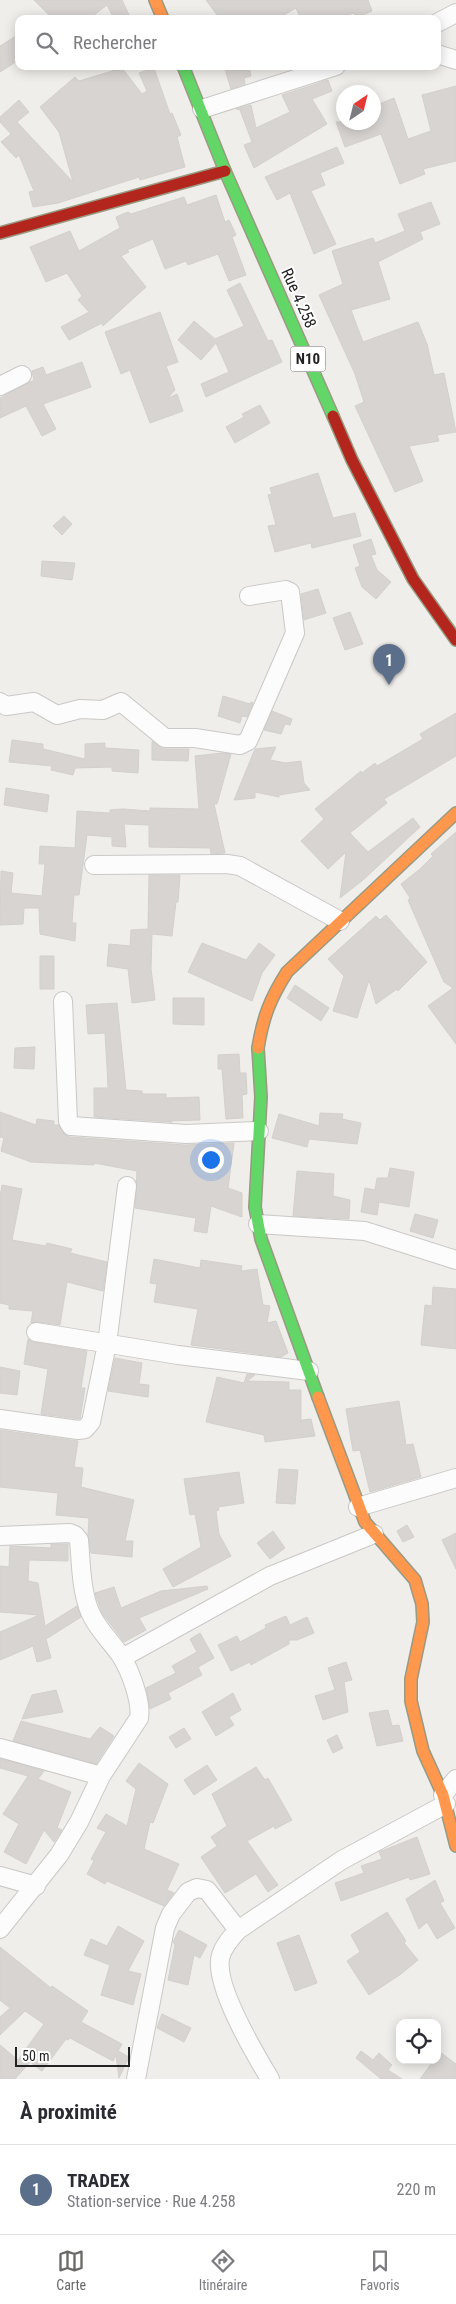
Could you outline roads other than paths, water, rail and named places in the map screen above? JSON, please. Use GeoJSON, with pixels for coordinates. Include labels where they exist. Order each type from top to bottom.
{"type":"FeatureCollection","features":[{"type":"Feature","properties":{"kind":"main road"},"geometry":{"type":"LineString","coordinates":[[155,0],[161,15]]}},
{"type":"Feature","properties":{"kind":"main road","name":"Rue 4.258"},"geometry":{"type":"LineString","coordinates":[[185,70],[202,109],[224,171],[352,460],[412,579],[456,640]]}},
{"type":"Feature","properties":{"kind":"main road"},"geometry":{"type":"LineString","coordinates":[[0,233],[224,171]]}},
{"type":"Feature","properties":{"kind":"main road"},"geometry":{"type":"LineString","coordinates":[[456,813],[286,972],[272,996],[263,1019],[258,1050],[261,1097],[255,1207],[258,1224],[278,1289],[364,1522],[415,1580],[422,1604],[423,1622],[412,1679],[411,1701],[423,1751],[444,1800],[456,1846]]}},
{"type":"Feature","properties":{"kind":"street"},"geometry":{"type":"LineString","coordinates":[[441,21],[456,14]]}},
{"type":"Feature","properties":{"kind":"street"},"geometry":{"type":"LineString","coordinates":[[441,55],[456,60]]}},
{"type":"Feature","properties":{"kind":"street"},"geometry":{"type":"LineString","coordinates":[[202,109],[324,70]]}},
{"type":"Feature","properties":{"kind":"street"},"geometry":{"type":"LineString","coordinates":[[0,386],[22,375]]}},
{"type":"Feature","properties":{"kind":"street"},"geometry":{"type":"LineString","coordinates":[[0,702],[6,706],[34,702],[57,714],[80,709],[102,710],[121,702],[165,738],[195,738],[240,745],[248,741],[295,633],[290,592],[286,590],[249,596]]}},
{"type":"Feature","properties":{"kind":"street"},"geometry":{"type":"LineString","coordinates":[[94,865],[227,864],[240,866],[340,921]]}},
{"type":"Feature","properties":{"kind":"street"},"geometry":{"type":"LineString","coordinates":[[63,1001],[68,1121],[71,1126],[186,1134],[259,1131]]}},
{"type":"Feature","properties":{"kind":"street"},"geometry":{"type":"LineString","coordinates":[[0,1419],[78,1430],[85,1429],[91,1422],[107,1344],[127,1186]]}},
{"type":"Feature","properties":{"kind":"street"},"geometry":{"type":"LineString","coordinates":[[258,1224],[365,1231],[456,1260]]}},
{"type":"Feature","properties":{"kind":"street"},"geometry":{"type":"LineString","coordinates":[[36,1332],[178,1355],[309,1371]]}},
{"type":"Feature","properties":{"kind":"street"},"geometry":{"type":"LineString","coordinates":[[358,1507],[456,1478]]}},
{"type":"Feature","properties":{"kind":"street"},"geometry":{"type":"LineString","coordinates":[[0,1536],[70,1533],[75,1535],[78,1540],[84,1592],[90,1612],[100,1630],[122,1658],[141,1709],[139,1718],[101,1776],[59,1856],[0,1930]]}},
{"type":"Feature","properties":{"kind":"street"},"geometry":{"type":"LineString","coordinates":[[122,1658],[270,1576],[374,1534]]}},
{"type":"Feature","properties":{"kind":"street"},"geometry":{"type":"LineString","coordinates":[[0,1748],[101,1776]]}},
{"type":"Feature","properties":{"kind":"street"},"geometry":{"type":"LineString","coordinates":[[270,2079],[223,1987],[219,1969],[220,1956],[226,1943],[238,1930],[342,1860],[444,1800],[456,1779]]}},
{"type":"Feature","properties":{"kind":"street"},"geometry":{"type":"LineString","coordinates":[[0,1876],[36,1886]]}},
{"type":"Feature","properties":{"kind":"street"},"geometry":{"type":"LineString","coordinates":[[136,2079],[165,1928],[178,1904],[188,1892],[197,1888],[207,1890],[238,1930]]}},
{"type":"Feature","properties":{"kind":"place","name":"TRADEX"},"geometry":{"type":"Point","coordinates":[389,685]}}]}
